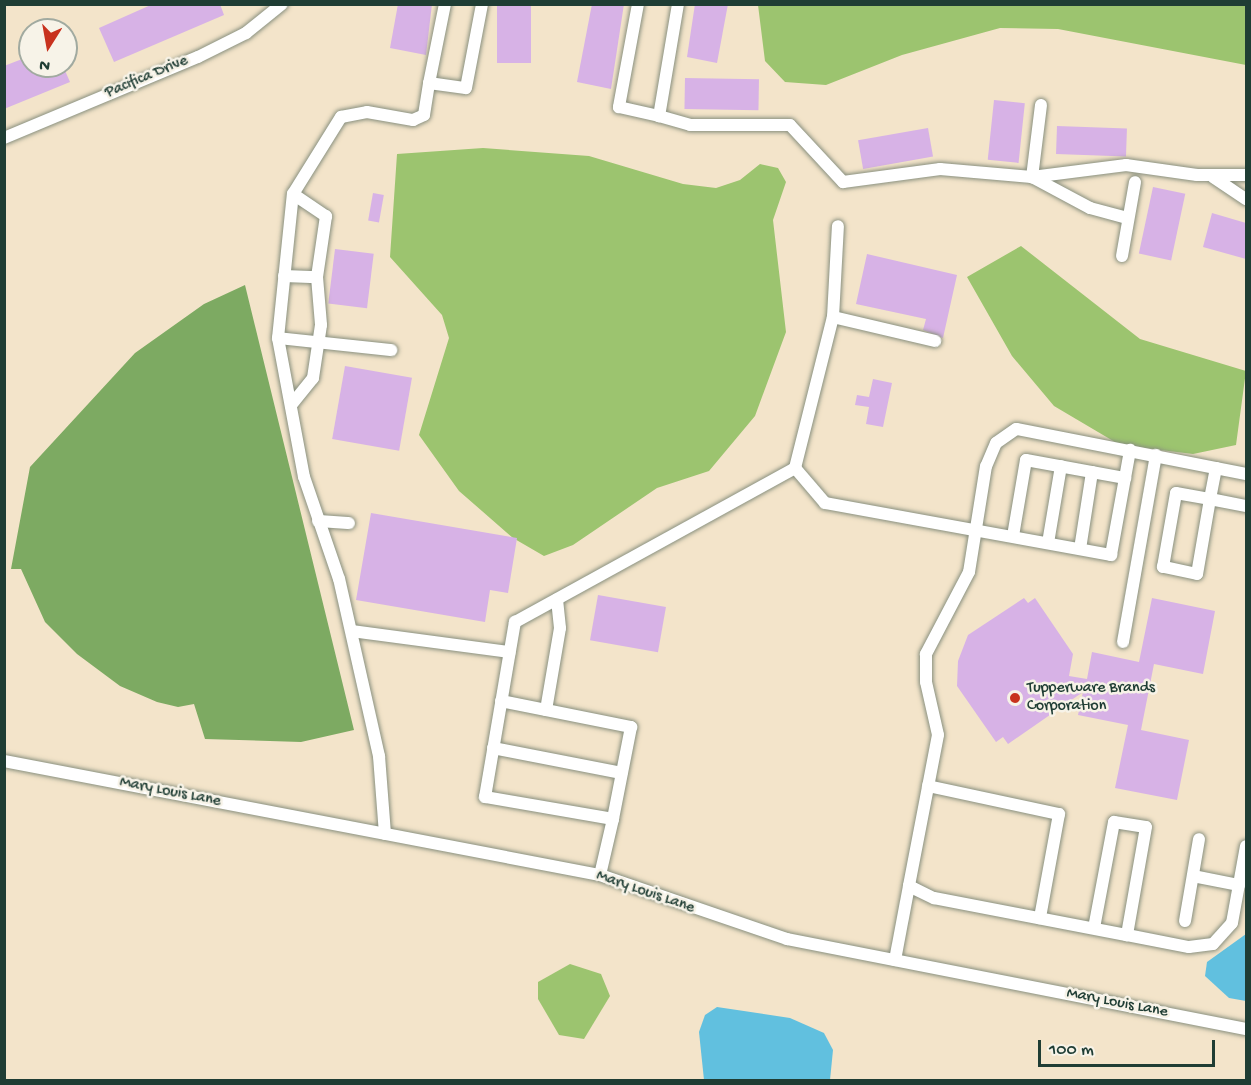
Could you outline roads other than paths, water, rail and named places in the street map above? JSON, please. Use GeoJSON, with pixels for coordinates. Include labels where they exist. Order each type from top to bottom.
{"type":"FeatureCollection","features":[{"type":"Feature","properties":{"kind":"street","name":"Pacifica Drive"},"geometry":{"type":"LineString","coordinates":[[4,138],[198,57],[246,33],[282,4]]}},
{"type":"Feature","properties":{"kind":"street"},"geometry":{"type":"LineString","coordinates":[[385,834],[379,756],[357,674],[352,631],[318,521],[278,338],[293,194],[341,117],[367,112],[413,120],[424,115],[445,4]]}},
{"type":"Feature","properties":{"kind":"street"},"geometry":{"type":"LineString","coordinates":[[429,83],[466,88],[482,4]]}},
{"type":"Feature","properties":{"kind":"street"},"geometry":{"type":"LineString","coordinates":[[638,4],[619,107],[690,125],[790,125],[843,182],[940,169],[1032,177],[1126,165],[1212,177],[1246,175]]}},
{"type":"Feature","properties":{"kind":"street"},"geometry":{"type":"LineString","coordinates":[[659,116],[678,4]]}},
{"type":"Feature","properties":{"kind":"street"},"geometry":{"type":"LineString","coordinates":[[1032,177],[1041,105]]}},
{"type":"Feature","properties":{"kind":"street"},"geometry":{"type":"LineString","coordinates":[[1032,177],[1090,208],[1128,218]]}},
{"type":"Feature","properties":{"kind":"street"},"geometry":{"type":"LineString","coordinates":[[1212,177],[1246,200]]}},
{"type":"Feature","properties":{"kind":"street"},"geometry":{"type":"LineString","coordinates":[[1122,256],[1135,182]]}},
{"type":"Feature","properties":{"kind":"street"},"geometry":{"type":"LineString","coordinates":[[291,405],[313,378],[320,340],[317,277],[326,216],[293,194]]}},
{"type":"Feature","properties":{"kind":"street"},"geometry":{"type":"LineString","coordinates":[[613,819],[485,797],[515,622],[795,468],[833,317],[838,226]]}},
{"type":"Feature","properties":{"kind":"street"},"geometry":{"type":"LineString","coordinates":[[284,276],[317,277]]}},
{"type":"Feature","properties":{"kind":"street"},"geometry":{"type":"LineString","coordinates":[[833,317],[935,341]]}},
{"type":"Feature","properties":{"kind":"street"},"geometry":{"type":"LineString","coordinates":[[278,338],[320,340],[391,350]]}},
{"type":"Feature","properties":{"kind":"street"},"geometry":{"type":"LineString","coordinates":[[895,960],[938,735],[926,682],[926,654],[969,572],[986,466],[996,443],[1016,429],[1246,474]]}},
{"type":"Feature","properties":{"kind":"street"},"geometry":{"type":"LineString","coordinates":[[795,468],[825,503],[1112,555],[1130,450]]}},
{"type":"Feature","properties":{"kind":"street"},"geometry":{"type":"LineString","coordinates":[[1122,642],[1156,455]]}},
{"type":"Feature","properties":{"kind":"street"},"geometry":{"type":"LineString","coordinates":[[1013,536],[1026,460],[1125,478]]}},
{"type":"Feature","properties":{"kind":"street"},"geometry":{"type":"LineString","coordinates":[[1047,543],[1061,466]]}},
{"type":"Feature","properties":{"kind":"street"},"geometry":{"type":"LineString","coordinates":[[1216,468],[1210,499],[1197,574],[1163,567],[1176,493],[1210,499],[1246,506]]}},
{"type":"Feature","properties":{"kind":"street"},"geometry":{"type":"LineString","coordinates":[[1080,549],[1092,472]]}},
{"type":"Feature","properties":{"kind":"street"},"geometry":{"type":"LineString","coordinates":[[318,521],[349,523]]}},
{"type":"Feature","properties":{"kind":"street"},"geometry":{"type":"LineString","coordinates":[[546,710],[560,628],[557,599]]}},
{"type":"Feature","properties":{"kind":"street"},"geometry":{"type":"LineString","coordinates":[[352,631],[510,652]]}},
{"type":"Feature","properties":{"kind":"street"},"geometry":{"type":"LineString","coordinates":[[501,701],[630,727],[600,875]]}},
{"type":"Feature","properties":{"kind":"street"},"geometry":{"type":"LineString","coordinates":[[493,748],[622,773]]}},
{"type":"Feature","properties":{"kind":"street","name":"Mary Louis Lane"},"geometry":{"type":"LineString","coordinates":[[4,761],[600,875],[744,927],[895,960],[1246,1029]]}},
{"type":"Feature","properties":{"kind":"street"},"geometry":{"type":"LineString","coordinates":[[928,786],[1059,814],[1040,918]]}},
{"type":"Feature","properties":{"kind":"street"},"geometry":{"type":"LineString","coordinates":[[1094,928],[1114,822],[1146,827],[1127,935]]}},
{"type":"Feature","properties":{"kind":"street"},"geometry":{"type":"LineString","coordinates":[[1185,921],[1199,839]]}},
{"type":"Feature","properties":{"kind":"street"},"geometry":{"type":"LineString","coordinates":[[909,886],[934,898],[1127,935],[1189,946],[1213,944],[1232,923],[1246,846]]}},
{"type":"Feature","properties":{"kind":"street"},"geometry":{"type":"LineString","coordinates":[[1193,876],[1239,885]]}},
{"type":"Feature","properties":{"kind":"water"},"geometry":{"type":"Polygon","coordinates":[[[1246,934],[1246,1001],[1229,998],[1205,976],[1207,962],[1246,934]]]}},
{"type":"Feature","properties":{"kind":"water"},"geometry":{"type":"Polygon","coordinates":[[[717,1007],[790,1018],[824,1033],[833,1050],[830,1080],[704,1080],[699,1032],[705,1015],[717,1007]]]}},
{"type":"Feature","properties":{"kind":"place","name":"Tupperware Brands Corporation"},"geometry":{"type":"Point","coordinates":[1015,698]}}]}
